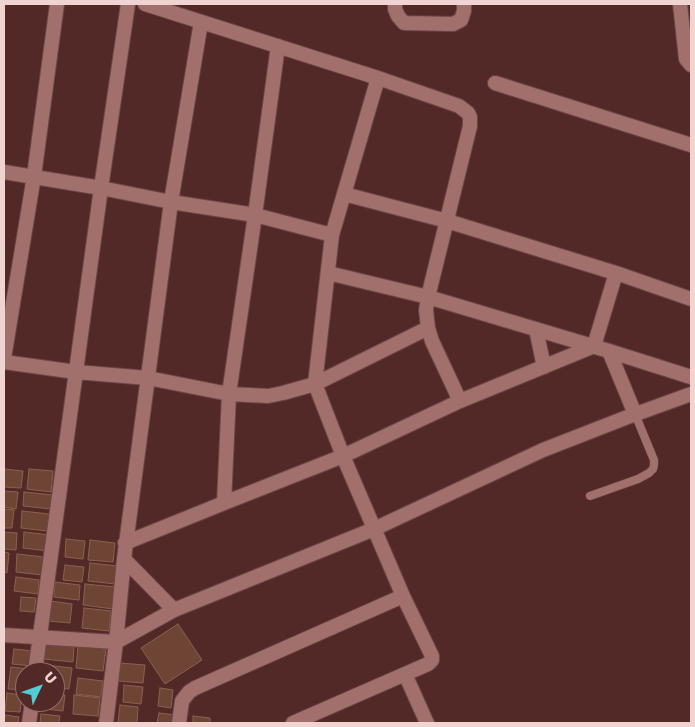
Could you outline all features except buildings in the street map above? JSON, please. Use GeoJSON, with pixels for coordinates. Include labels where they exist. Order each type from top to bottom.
{"type":"FeatureCollection","features":[{"type":"Feature","properties":{"kind":"street"},"geometry":{"type":"LineString","coordinates":[[57,4],[34,176],[4,360],[76,372],[148,378],[230,394],[276,395],[315,384],[428,328]]}},
{"type":"Feature","properties":{"kind":"street"},"geometry":{"type":"LineString","coordinates":[[36,662],[128,4]]}},
{"type":"Feature","properties":{"kind":"street"},"geometry":{"type":"LineString","coordinates":[[145,4],[378,78],[459,106],[470,116],[470,126],[426,310],[432,341],[460,402]]}},
{"type":"Feature","properties":{"kind":"street"},"geometry":{"type":"LineString","coordinates":[[396,4],[395,9],[404,23],[454,24],[461,20],[464,4]]}},
{"type":"Feature","properties":{"kind":"street"},"geometry":{"type":"LineString","coordinates":[[680,4],[686,59],[691,65]]}},
{"type":"Feature","properties":{"kind":"street"},"geometry":{"type":"LineString","coordinates":[[106,723],[124,559],[171,202],[202,22]]}},
{"type":"Feature","properties":{"kind":"street"},"geometry":{"type":"LineString","coordinates":[[224,502],[230,394],[278,46]]}},
{"type":"Feature","properties":{"kind":"street"},"geometry":{"type":"LineString","coordinates":[[293,723],[428,664],[432,660],[432,656],[403,596],[343,456],[315,384],[332,235],[378,78]]}},
{"type":"Feature","properties":{"kind":"street"},"geometry":{"type":"LineString","coordinates":[[495,83],[691,145]]}},
{"type":"Feature","properties":{"kind":"street"},"geometry":{"type":"LineString","coordinates":[[4,172],[256,215],[332,235]]}},
{"type":"Feature","properties":{"kind":"street"},"geometry":{"type":"LineString","coordinates":[[344,194],[447,221],[691,297]]}},
{"type":"Feature","properties":{"kind":"street"},"geometry":{"type":"LineString","coordinates":[[328,273],[428,297],[609,350],[691,377]]}},
{"type":"Feature","properties":{"kind":"street"},"geometry":{"type":"LineString","coordinates":[[594,346],[616,273]]}},
{"type":"Feature","properties":{"kind":"street"},"geometry":{"type":"LineString","coordinates":[[536,329],[544,367]]}},
{"type":"Feature","properties":{"kind":"street"},"geometry":{"type":"LineString","coordinates":[[126,543],[224,502],[343,456],[460,402],[594,346]]}},
{"type":"Feature","properties":{"kind":"street"},"geometry":{"type":"LineString","coordinates":[[609,350],[635,414]]}},
{"type":"Feature","properties":{"kind":"street"},"geometry":{"type":"LineString","coordinates":[[4,635],[116,642],[174,610],[374,529],[543,450],[691,394]]}},
{"type":"Feature","properties":{"kind":"street"},"geometry":{"type":"LineString","coordinates":[[124,559],[174,610]]}},
{"type":"Feature","properties":{"kind":"street"},"geometry":{"type":"LineString","coordinates":[[179,723],[182,701],[194,688],[403,596]]}},
{"type":"Feature","properties":{"kind":"street"},"geometry":{"type":"LineString","coordinates":[[404,674],[428,723]]}},
{"type":"Feature","properties":{"kind":"lane"},"geometry":{"type":"LineString","coordinates":[[590,496],[638,479],[653,469],[654,460],[635,414]]}}]}
